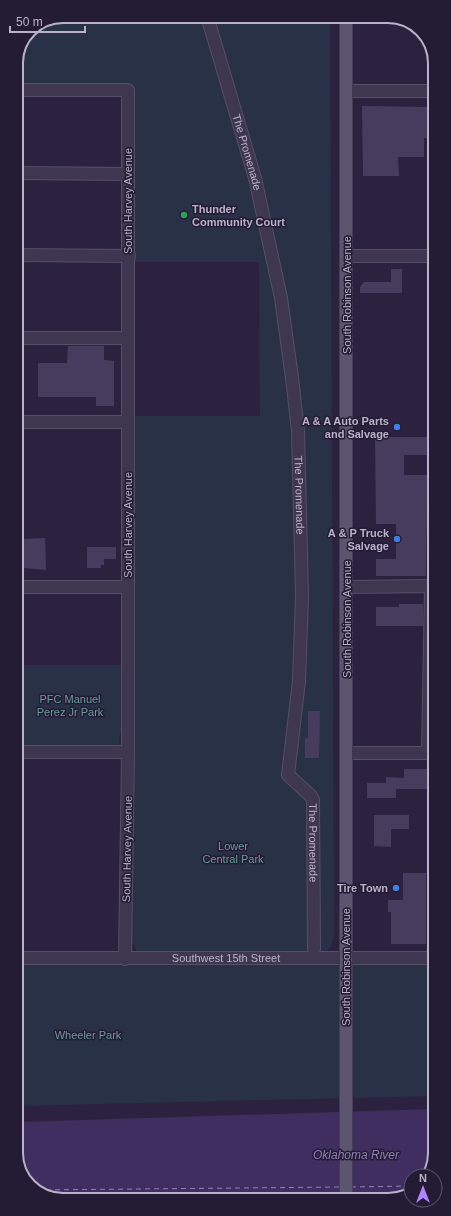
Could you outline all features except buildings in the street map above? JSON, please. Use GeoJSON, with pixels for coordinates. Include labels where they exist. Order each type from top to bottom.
{"type":"FeatureCollection","features":[{"type":"Feature","properties":{"kind":"main road","name":"South Robinson Avenue"},"geometry":{"type":"LineString","coordinates":[[346,23],[346,1193]]}},
{"type":"Feature","properties":{"kind":"street","name":"The Promenade"},"geometry":{"type":"LineString","coordinates":[[209,23],[244,136],[257,185],[281,298],[292,378],[298,431],[302,596],[298,688],[288,775],[312,796],[313,800],[314,949]]}},
{"type":"Feature","properties":{"kind":"street","name":"South Harvey Avenue"},"geometry":{"type":"LineString","coordinates":[[23,90],[128,90],[128,752],[125,959]]}},
{"type":"Feature","properties":{"kind":"street"},"geometry":{"type":"LineString","coordinates":[[347,91],[428,91]]}},
{"type":"Feature","properties":{"kind":"street"},"geometry":{"type":"LineString","coordinates":[[23,173],[128,174]]}},
{"type":"Feature","properties":{"kind":"street"},"geometry":{"type":"LineString","coordinates":[[23,255],[129,256]]}},
{"type":"Feature","properties":{"kind":"street"},"geometry":{"type":"LineString","coordinates":[[347,256],[428,256]]}},
{"type":"Feature","properties":{"kind":"street"},"geometry":{"type":"LineString","coordinates":[[23,338],[128,338]]}},
{"type":"Feature","properties":{"kind":"street"},"geometry":{"type":"LineString","coordinates":[[23,422],[128,422]]}},
{"type":"Feature","properties":{"kind":"street"},"geometry":{"type":"LineString","coordinates":[[347,587],[428,586]]}},
{"type":"Feature","properties":{"kind":"street"},"geometry":{"type":"LineString","coordinates":[[23,587],[128,587]]}},
{"type":"Feature","properties":{"kind":"street"},"geometry":{"type":"LineString","coordinates":[[23,752],[128,752]]}},
{"type":"Feature","properties":{"kind":"street"},"geometry":{"type":"LineString","coordinates":[[347,753],[428,753]]}},
{"type":"Feature","properties":{"kind":"street","name":"Southwest 15th Street"},"geometry":{"type":"LineString","coordinates":[[23,958],[428,958]]}},
{"type":"Feature","properties":{"kind":"green space","name":"Lower Central Park"},"geometry":{"type":"Polygon","coordinates":[[[64,23],[330,23],[334,935],[331,947],[326,951],[142,953],[137,951],[130,940],[135,768],[134,416],[260,416],[259,262],[135,262],[134,85],[23,84],[24,53],[31,39],[43,28],[50,25],[64,23]]]}},
{"type":"Feature","properties":{"kind":"green space","name":"PFC Manuel Perez Jr Park"},"geometry":{"type":"Polygon","coordinates":[[[23,665],[123,665],[123,727],[119,738],[119,745],[23,746],[23,665]]]}},
{"type":"Feature","properties":{"kind":"green space","name":"Wheeler Park"},"geometry":{"type":"Polygon","coordinates":[[[23,964],[428,965],[428,1096],[23,1106],[23,964]]]}},
{"type":"Feature","properties":{"kind":"water","name":"Oklahoma River"},"geometry":{"type":"Polygon","coordinates":[[[428,1109],[428,1152],[426,1166],[425,1168],[403,1168],[403,1190],[393,1193],[61,1193],[43,1188],[31,1177],[24,1163],[23,1122],[428,1109]]]}},
{"type":"Feature","properties":{"kind":"ferry route"},"geometry":{"type":"LineString","coordinates":[[351,1187],[403,1186]]}},
{"type":"Feature","properties":{"kind":"ferry route"},"geometry":{"type":"LineString","coordinates":[[48,1190],[340,1187]]}},
{"type":"Feature","properties":{"kind":"place","name":"Thunder Community Court"},"geometry":{"type":"Point","coordinates":[184,215]}},
{"type":"Feature","properties":{"kind":"place","name":"A & A Auto Parts and Salvage"},"geometry":{"type":"Point","coordinates":[397,427]}},
{"type":"Feature","properties":{"kind":"place","name":"A & P Truck Salvage"},"geometry":{"type":"Point","coordinates":[397,539]}},
{"type":"Feature","properties":{"kind":"place","name":"Tire Town"},"geometry":{"type":"Point","coordinates":[396,888]}}]}
